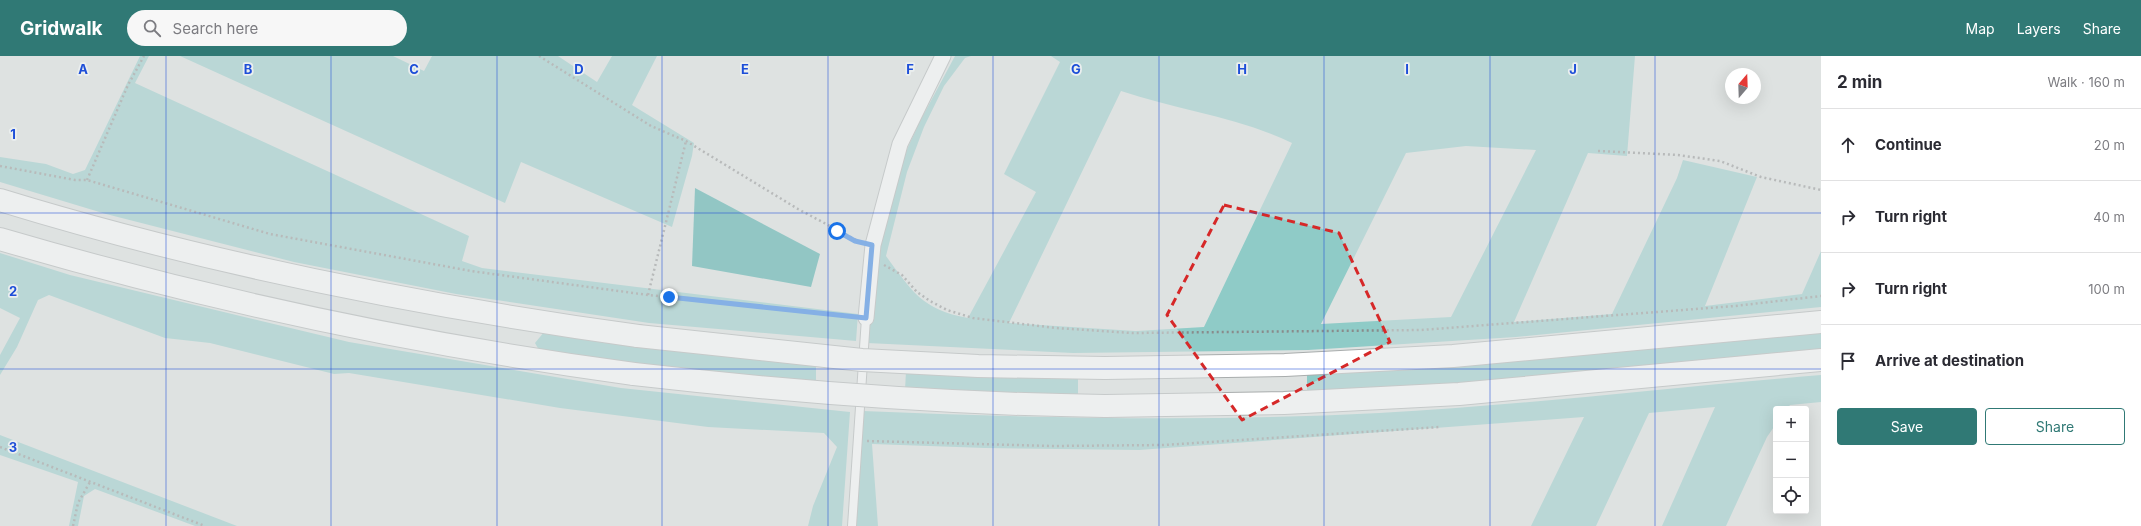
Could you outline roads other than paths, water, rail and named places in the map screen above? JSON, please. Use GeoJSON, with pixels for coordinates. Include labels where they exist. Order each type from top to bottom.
{"type":"FeatureCollection","features":[{"type":"Feature","properties":{"kind":"highway"},"geometry":{"type":"LineString","coordinates":[[0,200],[152,243],[337,286],[439,305],[638,336],[862,360],[978,366],[1105,368],[1285,365],[1453,356],[1821,322]]}},
{"type":"Feature","properties":{"kind":"highway"},"geometry":{"type":"LineString","coordinates":[[0,239],[138,278],[331,323],[563,364],[634,374],[768,388],[914,400],[1104,406],[1284,403],[1459,394],[1821,360]]}},
{"type":"Feature","properties":{"kind":"street"},"geometry":{"type":"LineString","coordinates":[[866,318],[872,245],[900,144],[943,56]]}},
{"type":"Feature","properties":{"kind":"lane"},"geometry":{"type":"LineString","coordinates":[[852,526],[866,318]]}}]}
